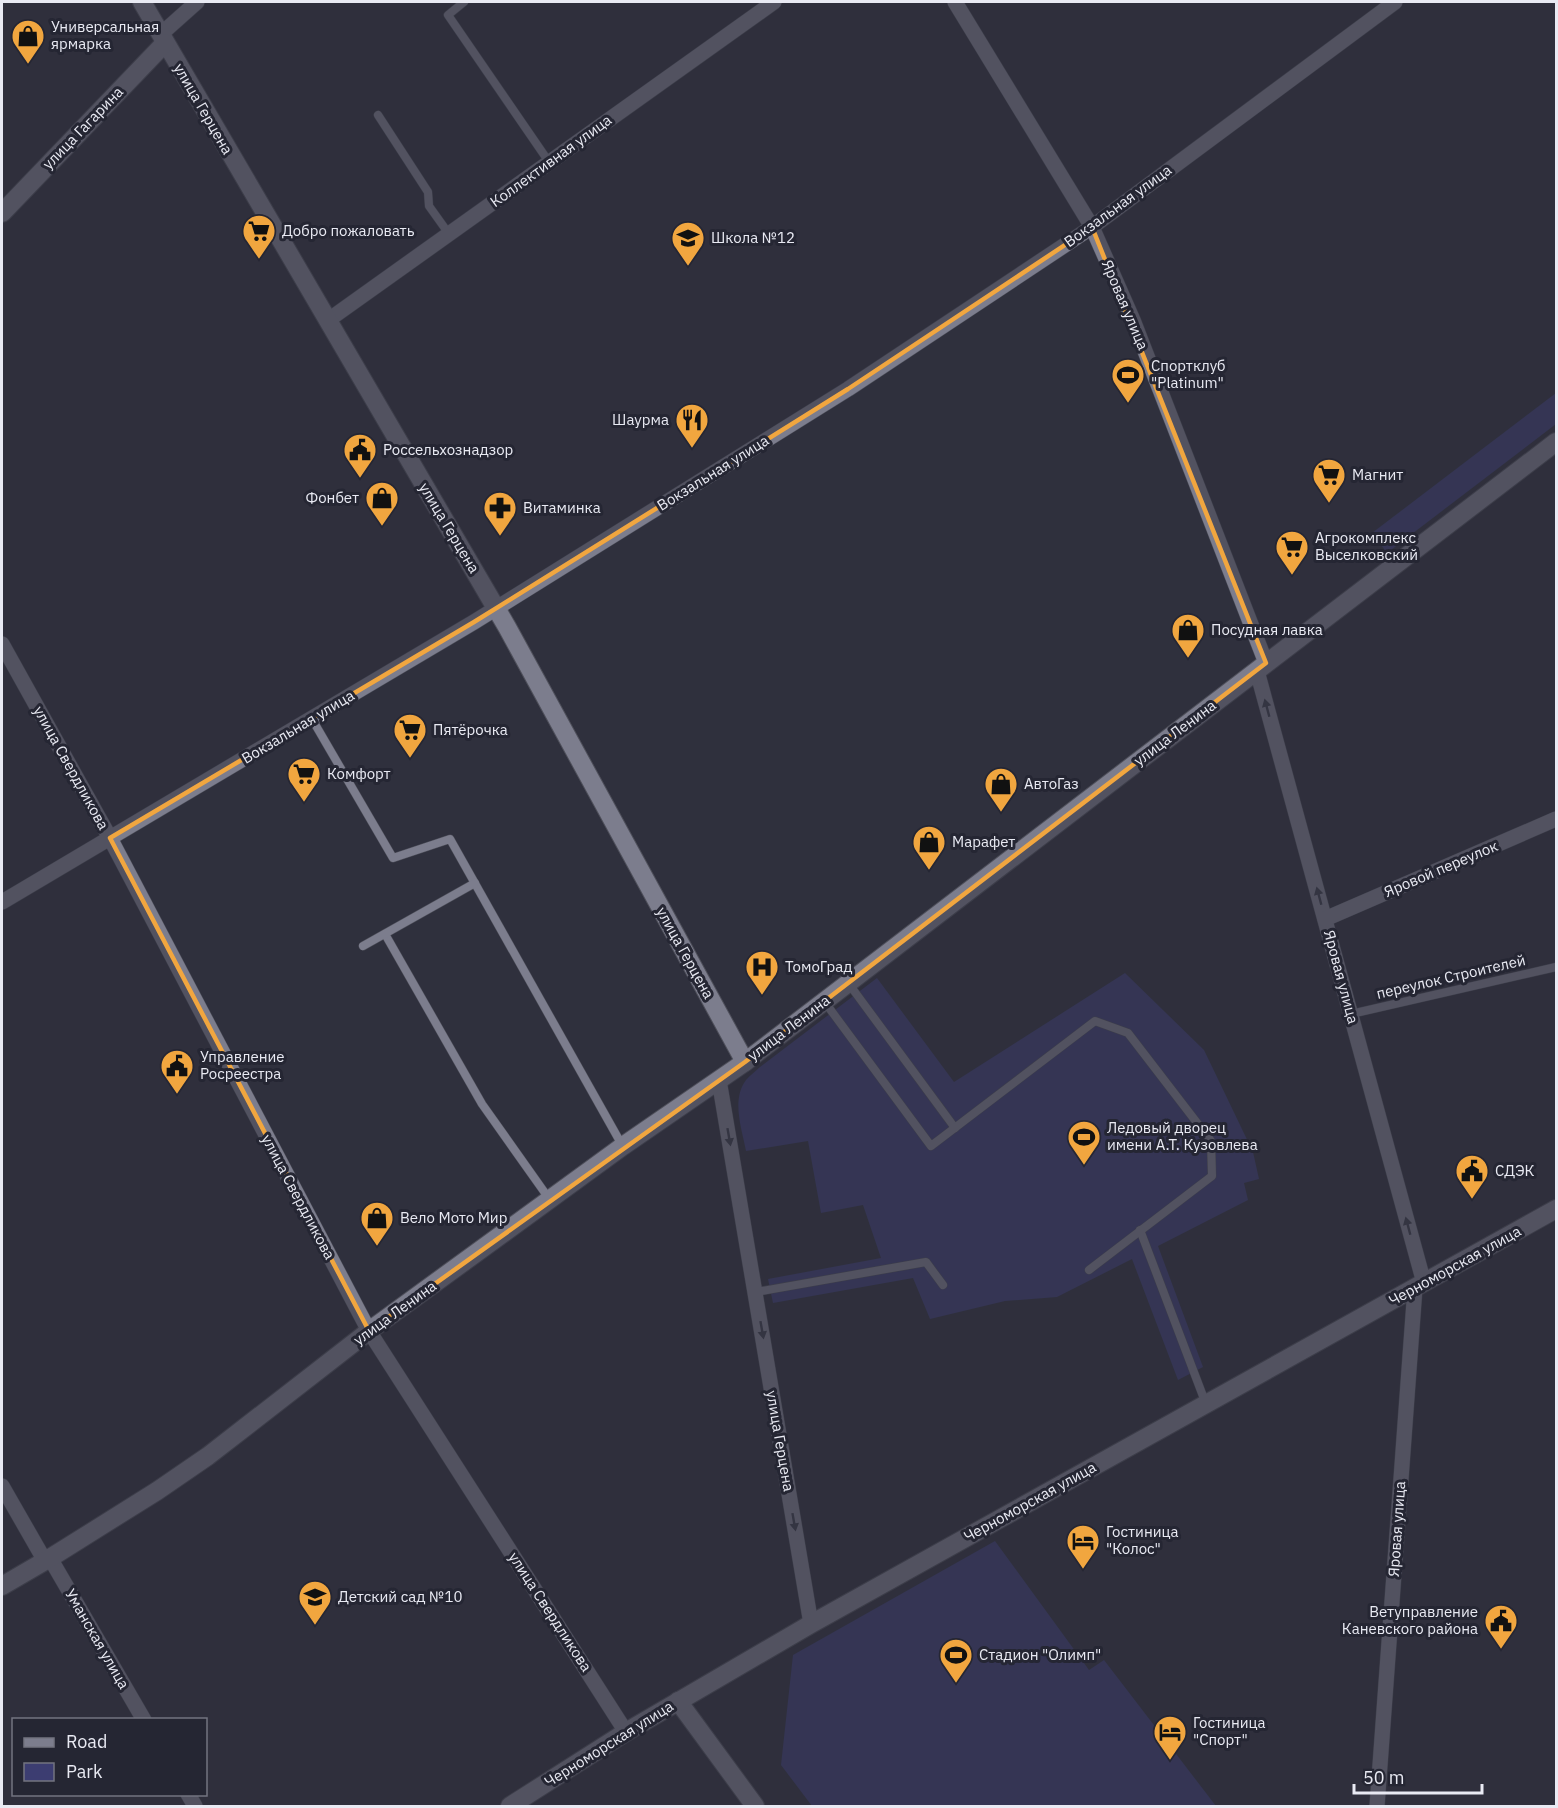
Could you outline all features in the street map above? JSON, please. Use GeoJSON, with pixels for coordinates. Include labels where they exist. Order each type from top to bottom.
{"type":"FeatureCollection","features":[{"type":"Feature","properties":{"kind":"street","name":"улица Герцена"},"geometry":{"type":"LineString","coordinates":[[141,2],[496,608],[745,1062]]}},
{"type":"Feature","properties":{"kind":"street","name":"улица Гагарина"},"geometry":{"type":"LineString","coordinates":[[2,213],[197,2]]}},
{"type":"Feature","properties":{"kind":"street","name":"Коллективная улица"},"geometry":{"type":"LineString","coordinates":[[327,321],[774,2]]}},
{"type":"Feature","properties":{"kind":"street","name":"Яровая улица"},"geometry":{"type":"LineString","coordinates":[[955,2],[1092,227],[1132,320],[1262,667],[1419,1285],[1377,1806]]}},
{"type":"Feature","properties":{"kind":"street","name":"Вокзальная улица"},"geometry":{"type":"LineString","coordinates":[[2,902],[496,608],[840,394],[1092,227],[1395,2]]}},
{"type":"Feature","properties":{"kind":"street","name":"улица Ленина"},"geometry":{"type":"LineString","coordinates":[[2,1586],[47,1560],[208,1456],[369,1331],[623,1146],[745,1062],[1557,442]]}},
{"type":"Feature","properties":{"kind":"street","name":"улица Свердликова"},"geometry":{"type":"LineString","coordinates":[[2,644],[110,838],[369,1331],[626,1732]]}},
{"type":"Feature","properties":{"kind":"street","name":"Яровой переулок"},"geometry":{"type":"LineString","coordinates":[[1325,919],[1557,819]]}},
{"type":"Feature","properties":{"kind":"street","name":"улица Герцена"},"geometry":{"type":"LineString","coordinates":[[719,1080],[811,1624]]}},
{"type":"Feature","properties":{"kind":"street","name":"Черноморская улица"},"geometry":{"type":"LineString","coordinates":[[510,1806],[626,1732],[811,1624],[1557,1209]]}},
{"type":"Feature","properties":{"kind":"street","name":"Уманская улица"},"geometry":{"type":"LineString","coordinates":[[2,1486],[143,1718]]}},
{"type":"Feature","properties":{"kind":"street"},"geometry":{"type":"LineString","coordinates":[[678,1701],[755,1806]]}},
{"type":"Feature","properties":{"kind":"lane"},"geometry":{"type":"LineString","coordinates":[[464,2],[448,15],[549,162]]}},
{"type":"Feature","properties":{"kind":"lane"},"geometry":{"type":"LineString","coordinates":[[378,115],[428,192],[429,206],[448,234]]}},
{"type":"Feature","properties":{"kind":"lane"},"geometry":{"type":"LineString","coordinates":[[312,719],[393,858],[450,839],[623,1146]]}},
{"type":"Feature","properties":{"kind":"lane"},"geometry":{"type":"LineString","coordinates":[[363,946],[475,883]]}},
{"type":"Feature","properties":{"kind":"lane"},"geometry":{"type":"LineString","coordinates":[[385,934],[482,1104],[550,1200]]}},
{"type":"Feature","properties":{"kind":"lane","name":"переулок Строителей"},"geometry":{"type":"LineString","coordinates":[[1351,1014],[1557,967]]}},
{"type":"Feature","properties":{"kind":"lane"},"geometry":{"type":"LineString","coordinates":[[848,983],[955,1128]]}},
{"type":"Feature","properties":{"kind":"lane"},"geometry":{"type":"LineString","coordinates":[[824,1001],[931,1146],[1095,1021],[1128,1033],[1211,1141],[1212,1176],[1089,1270]]}},
{"type":"Feature","properties":{"kind":"lane"},"geometry":{"type":"LineString","coordinates":[[1140,1230],[1206,1405]]}},
{"type":"Feature","properties":{"kind":"lane"},"geometry":{"type":"LineString","coordinates":[[756,1292],[926,1262],[943,1285]]}},
{"type":"Feature","properties":{"kind":"highlighted area"},"geometry":{"type":"Polygon","coordinates":[[[1092,227],[1266,663],[745,1062],[369,1331],[110,838],[474,622],[848,389],[1092,227]]]}},
{"type":"Feature","properties":{"kind":"green space"},"geometry":{"type":"Polygon","coordinates":[[[1556,393],[1556,424],[1387,553],[1372,533],[1556,393]]]}},
{"type":"Feature","properties":{"kind":"green space","name":"Ледовый дворец имени А.Т. Кузовлева"},"geometry":{"type":"Polygon","coordinates":[[[1125,973],[1204,1050],[1253,1152],[1259,1179],[1244,1183],[1248,1200],[1158,1246],[1203,1367],[1178,1380],[1132,1259],[1057,1297],[1005,1301],[930,1319],[913,1278],[773,1303],[768,1279],[881,1258],[863,1205],[821,1213],[808,1141],[746,1151],[738,1105],[742,1088],[749,1076],[877,978],[954,1082],[1125,973]]]}},
{"type":"Feature","properties":{"kind":"green space","name":"Стадион \"Олимп\""},"geometry":{"type":"Polygon","coordinates":[[[995,1541],[1089,1670],[1104,1660],[1216,1806],[812,1806],[781,1765],[793,1655],[995,1541]]]}},
{"type":"Feature","properties":{"kind":"place","name":"Универсальная ярмарка"},"geometry":{"type":"Point","coordinates":[28,65]}},
{"type":"Feature","properties":{"kind":"place","name":"Добро пожаловать"},"geometry":{"type":"Point","coordinates":[259,260]}},
{"type":"Feature","properties":{"kind":"place","name":"Школа №12"},"geometry":{"type":"Point","coordinates":[688,267]}},
{"type":"Feature","properties":{"kind":"place","name":"Спортклуб \"Platinum\""},"geometry":{"type":"Point","coordinates":[1128,404]}},
{"type":"Feature","properties":{"kind":"place","name":"Шаурма"},"geometry":{"type":"Point","coordinates":[692,449]}},
{"type":"Feature","properties":{"kind":"place","name":"Россельхознадзор"},"geometry":{"type":"Point","coordinates":[360,479]}},
{"type":"Feature","properties":{"kind":"place","name":"Магнит"},"geometry":{"type":"Point","coordinates":[1329,504]}},
{"type":"Feature","properties":{"kind":"place","name":"Фонбет"},"geometry":{"type":"Point","coordinates":[382,527]}},
{"type":"Feature","properties":{"kind":"place","name":"Витаминка"},"geometry":{"type":"Point","coordinates":[500,537]}},
{"type":"Feature","properties":{"kind":"place","name":"Агрокомплекс Выселковский"},"geometry":{"type":"Point","coordinates":[1292,576]}},
{"type":"Feature","properties":{"kind":"place","name":"Посудная лавка"},"geometry":{"type":"Point","coordinates":[1188,659]}},
{"type":"Feature","properties":{"kind":"place","name":"Пятёрочка"},"geometry":{"type":"Point","coordinates":[410,759]}},
{"type":"Feature","properties":{"kind":"place","name":"Комфорт"},"geometry":{"type":"Point","coordinates":[304,803]}},
{"type":"Feature","properties":{"kind":"place","name":"АвтоГаз"},"geometry":{"type":"Point","coordinates":[1001,813]}},
{"type":"Feature","properties":{"kind":"place","name":"Марафет"},"geometry":{"type":"Point","coordinates":[929,871]}},
{"type":"Feature","properties":{"kind":"place","name":"ТомоГрад"},"geometry":{"type":"Point","coordinates":[762,996]}},
{"type":"Feature","properties":{"kind":"place","name":"Управление Росреестра"},"geometry":{"type":"Point","coordinates":[177,1095]}},
{"type":"Feature","properties":{"kind":"place","name":"Ледовый дворец имени А.Т. Кузовлева"},"geometry":{"type":"Point","coordinates":[1084,1166]}},
{"type":"Feature","properties":{"kind":"place","name":"СДЭК"},"geometry":{"type":"Point","coordinates":[1472,1200]}},
{"type":"Feature","properties":{"kind":"place","name":"Вело Мото Мир"},"geometry":{"type":"Point","coordinates":[377,1247]}},
{"type":"Feature","properties":{"kind":"place","name":"Гостиница \"Колос\""},"geometry":{"type":"Point","coordinates":[1083,1570]}},
{"type":"Feature","properties":{"kind":"place","name":"Детский сад №10"},"geometry":{"type":"Point","coordinates":[315,1626]}},
{"type":"Feature","properties":{"kind":"place","name":"Ветуправление Каневского района"},"geometry":{"type":"Point","coordinates":[1501,1650]}},
{"type":"Feature","properties":{"kind":"place","name":"Стадион \"Олимп\""},"geometry":{"type":"Point","coordinates":[956,1684]}},
{"type":"Feature","properties":{"kind":"place","name":"Гостиница \"Спорт\""},"geometry":{"type":"Point","coordinates":[1170,1761]}}]}
